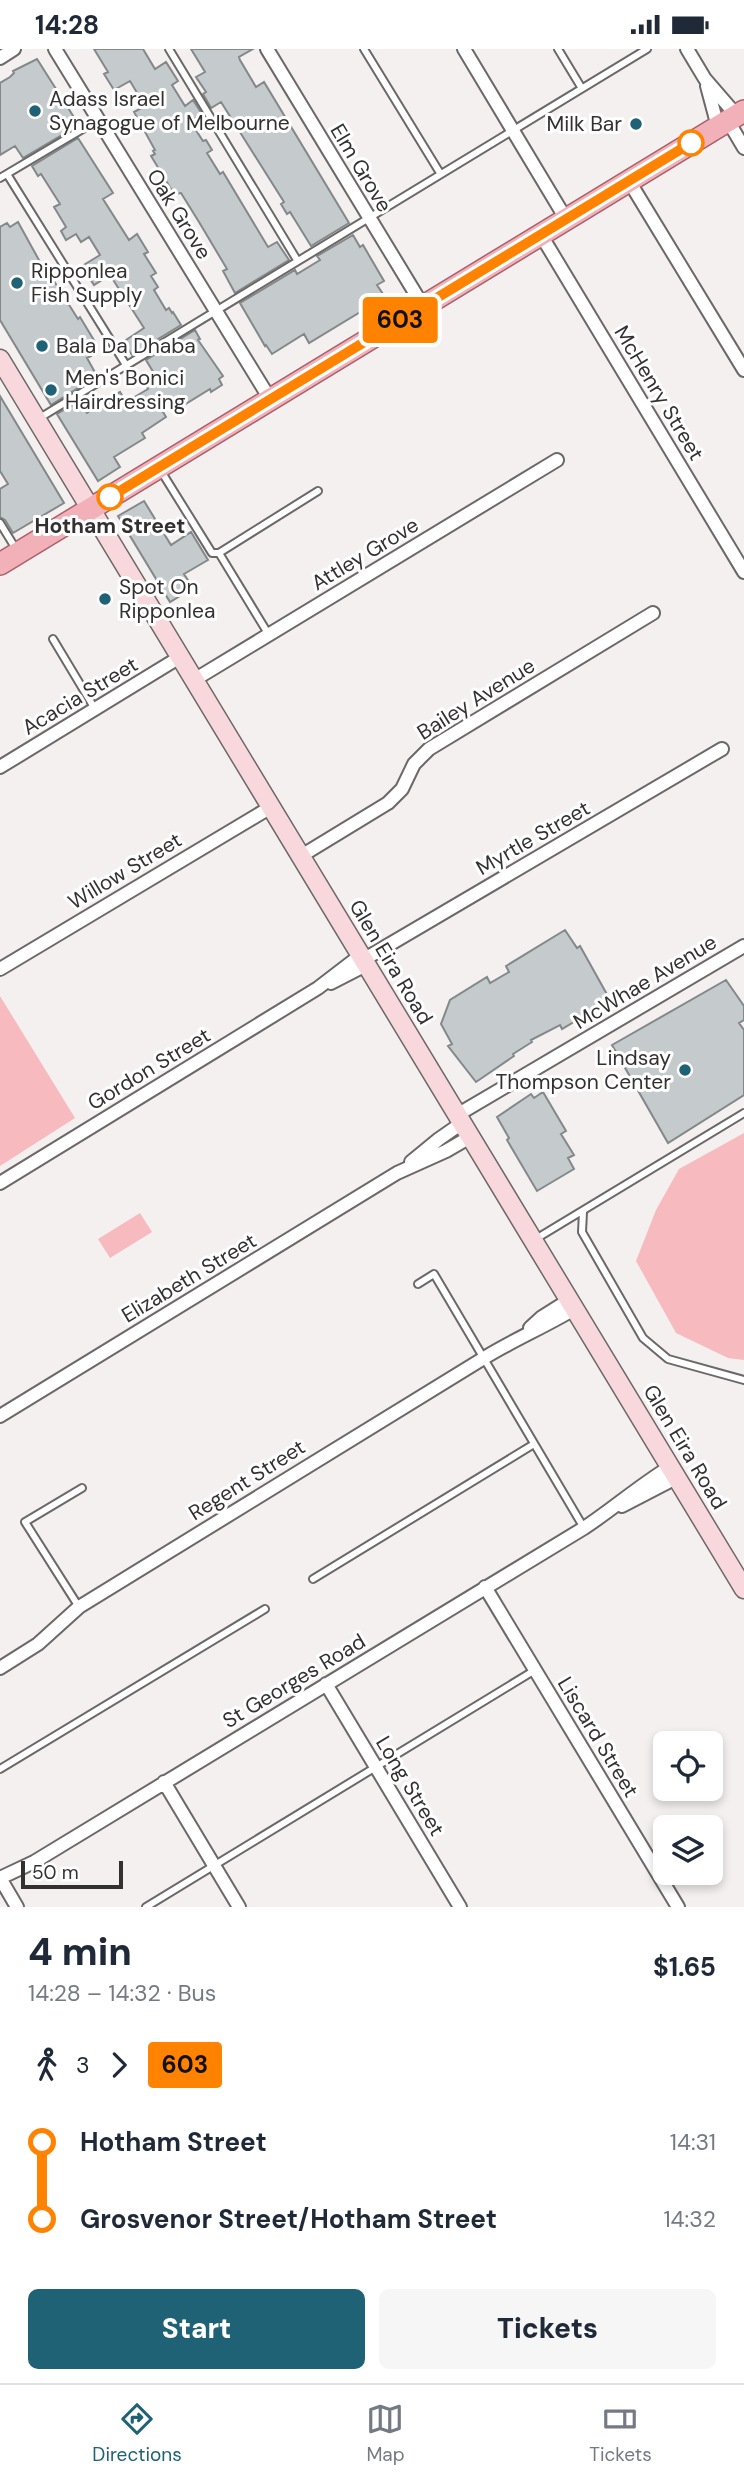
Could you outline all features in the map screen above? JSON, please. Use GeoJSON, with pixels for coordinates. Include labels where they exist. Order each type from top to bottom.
{"type":"FeatureCollection","features":[{"type":"Feature","properties":{"kind":"main road"},"geometry":{"type":"LineString","coordinates":[[9,558],[732,119]]}},
{"type":"Feature","properties":{"kind":"main road","name":"Glen Eira Road"},"geometry":{"type":"LineString","coordinates":[[0,359],[744,1589]]}},
{"type":"Feature","properties":{"kind":"street"},"geometry":{"type":"LineString","coordinates":[[0,58],[14,49]]}},
{"type":"Feature","properties":{"kind":"street","name":"Oak Grove"},"geometry":{"type":"LineString","coordinates":[[55,49],[270,399]]}},
{"type":"Feature","properties":{"kind":"street","name":"Elm Grove"},"geometry":{"type":"LineString","coordinates":[[267,49],[424,306]]}},
{"type":"Feature","properties":{"kind":"street"},"geometry":{"type":"LineString","coordinates":[[464,49],[566,219]]}},
{"type":"Feature","properties":{"kind":"street"},"geometry":{"type":"LineString","coordinates":[[687,49],[732,119],[744,148]]}},
{"type":"Feature","properties":{"kind":"street"},"geometry":{"type":"LineString","coordinates":[[705,79],[732,119]]}},
{"type":"Feature","properties":{"kind":"street"},"geometry":{"type":"LineString","coordinates":[[629,181],[744,370]]}},
{"type":"Feature","properties":{"kind":"street","name":"McHenry Street"},"geometry":{"type":"LineString","coordinates":[[541,235],[744,572]]}},
{"type":"Feature","properties":{"kind":"street","name":"Attley Grove"},"geometry":{"type":"LineString","coordinates":[[194,680],[556,460]]}},
{"type":"Feature","properties":{"kind":"street","name":"Bailey Avenue"},"geometry":{"type":"LineString","coordinates":[[301,856],[388,803],[402,789],[414,764],[429,749],[653,613]]}},
{"type":"Feature","properties":{"kind":"street","name":"Acacia Street"},"geometry":{"type":"LineString","coordinates":[[0,767],[180,657]]}},
{"type":"Feature","properties":{"kind":"street","name":"Myrtle Street"},"geometry":{"type":"LineString","coordinates":[[363,960],[722,749]]}},
{"type":"Feature","properties":{"kind":"street","name":"Willow Street"},"geometry":{"type":"LineString","coordinates":[[0,969],[271,807]]}},
{"type":"Feature","properties":{"kind":"street","name":"McWhae Avenue"},"geometry":{"type":"LineString","coordinates":[[463,1125],[744,946]]}},
{"type":"Feature","properties":{"kind":"street","name":"Gordon Street"},"geometry":{"type":"LineString","coordinates":[[0,1183],[363,960]]}},
{"type":"Feature","properties":{"kind":"street","name":"Elizabeth Street"},"geometry":{"type":"LineString","coordinates":[[1,1416],[397,1173],[446,1151],[463,1125]]}},
{"type":"Feature","properties":{"kind":"street","name":"Regent Street"},"geometry":{"type":"LineString","coordinates":[[0,1668],[38,1644],[79,1607],[522,1335],[547,1325],[571,1304]]}},
{"type":"Feature","properties":{"kind":"street","name":"St Georges Road"},"geometry":{"type":"LineString","coordinates":[[0,1878],[34,1862],[606,1514],[647,1495],[673,1472]]}},
{"type":"Feature","properties":{"kind":"street","name":"Liscard Street"},"geometry":{"type":"LineString","coordinates":[[485,1587],[678,1907]]}},
{"type":"Feature","properties":{"kind":"street","name":"Long Street"},"geometry":{"type":"LineString","coordinates":[[326,1684],[460,1907]]}},
{"type":"Feature","properties":{"kind":"street"},"geometry":{"type":"LineString","coordinates":[[164,1783],[239,1907]]}},
{"type":"Feature","properties":{"kind":"street"},"geometry":{"type":"LineString","coordinates":[[0,1878],[17,1907]]}},
{"type":"Feature","properties":{"kind":"lane"},"geometry":{"type":"LineString","coordinates":[[169,49],[297,260]]}},
{"type":"Feature","properties":{"kind":"lane"},"geometry":{"type":"LineString","coordinates":[[364,49],[440,173]]}},
{"type":"Feature","properties":{"kind":"lane"},"geometry":{"type":"LineString","coordinates":[[558,49],[582,87]]}},
{"type":"Feature","properties":{"kind":"lane"},"geometry":{"type":"LineString","coordinates":[[37,419],[647,49]]}},
{"type":"Feature","properties":{"kind":"lane"},"geometry":{"type":"LineString","coordinates":[[0,178],[98,120]]}},
{"type":"Feature","properties":{"kind":"lane"},"geometry":{"type":"LineString","coordinates":[[7,174],[126,365]]}},
{"type":"Feature","properties":{"kind":"lane"},"geometry":{"type":"LineString","coordinates":[[158,467],[212,553],[219,553],[318,491]]}},
{"type":"Feature","properties":{"kind":"lane"},"geometry":{"type":"LineString","coordinates":[[0,523],[9,558]]}},
{"type":"Feature","properties":{"kind":"lane"},"geometry":{"type":"LineString","coordinates":[[219,553],[269,635]]}},
{"type":"Feature","properties":{"kind":"lane"},"geometry":{"type":"LineString","coordinates":[[53,639],[95,709]]}},
{"type":"Feature","properties":{"kind":"lane"},"geometry":{"type":"LineString","coordinates":[[533,1241],[744,1113]]}},
{"type":"Feature","properties":{"kind":"lane"},"geometry":{"type":"LineString","coordinates":[[583,1212],[582,1233],[643,1338],[668,1359],[744,1380]]}},
{"type":"Feature","properties":{"kind":"lane"},"geometry":{"type":"LineString","coordinates":[[418,1284],[434,1275],[584,1528]]}},
{"type":"Feature","properties":{"kind":"lane"},"geometry":{"type":"LineString","coordinates":[[313,1579],[534,1444]]}},
{"type":"Feature","properties":{"kind":"lane"},"geometry":{"type":"LineString","coordinates":[[79,1607],[25,1522],[82,1488]]}},
{"type":"Feature","properties":{"kind":"lane"},"geometry":{"type":"LineString","coordinates":[[0,1769],[265,1609]]}},
{"type":"Feature","properties":{"kind":"lane"},"geometry":{"type":"LineString","coordinates":[[146,1907],[536,1670]]}},
{"type":"Feature","properties":{"kind":"shaded area"},"geometry":{"type":"Polygon","coordinates":[[[0,996],[75,1118],[0,1166],[0,996]]]}},
{"type":"Feature","properties":{"kind":"shaded area"},"geometry":{"type":"Polygon","coordinates":[[[744,1133],[744,1360],[728,1358],[676,1333],[636,1261],[656,1210],[679,1169],[744,1133]]]}},
{"type":"Feature","properties":{"kind":"shaded area"},"geometry":{"type":"Polygon","coordinates":[[[140,1213],[152,1232],[110,1258],[98,1239],[140,1213]]]}},
{"type":"Feature","properties":{"kind":"building"},"geometry":{"type":"Polygon","coordinates":[[[94,49],[143,49],[155,69],[166,62],[178,81],[172,85],[185,106],[193,100],[202,114],[190,121],[212,150],[207,153],[220,174],[223,172],[268,247],[277,242],[289,260],[235,293],[223,271],[227,269],[199,222],[181,193],[174,194],[151,156],[155,154],[155,150],[134,112],[145,106],[130,81],[114,90],[104,74],[108,72],[94,49]]]}},
{"type":"Feature","properties":{"kind":"building"},"geometry":{"type":"Polygon","coordinates":[[[191,49],[253,49],[239,57],[240,60],[256,87],[264,82],[349,223],[311,246],[290,212],[287,214],[281,204],[284,202],[221,102],[211,108],[203,94],[206,92],[196,77],[205,72],[191,49]]]}},
{"type":"Feature","properties":{"kind":"building","name":"Adass Israel Synagogue of Melbourne"},"geometry":{"type":"Polygon","coordinates":[[[37,59],[77,122],[70,125],[72,129],[23,158],[15,146],[0,155],[0,83],[10,77],[13,71],[37,59]]]}},
{"type":"Feature","properties":{"kind":"building"},"geometry":{"type":"Polygon","coordinates":[[[78,138],[113,193],[103,199],[129,240],[137,234],[148,252],[144,254],[156,273],[151,276],[158,287],[154,290],[166,310],[169,308],[173,312],[181,325],[132,355],[123,342],[144,328],[110,275],[94,285],[82,266],[100,255],[89,237],[81,242],[76,234],[66,240],[61,231],[66,227],[54,207],[60,204],[41,174],[38,176],[32,166],[78,138]]]}},
{"type":"Feature","properties":{"kind":"building"},"geometry":{"type":"Polygon","coordinates":[[[18,222],[45,271],[47,270],[95,342],[86,347],[91,356],[87,358],[97,376],[51,405],[0,320],[0,227],[7,223],[10,227],[18,222]]]}},
{"type":"Feature","properties":{"kind":"building"},"geometry":{"type":"Polygon","coordinates":[[[353,235],[360,247],[363,245],[384,281],[377,285],[385,297],[309,343],[304,334],[272,354],[240,303],[295,270],[297,274],[320,260],[317,256],[353,235]]]}},
{"type":"Feature","properties":{"kind":"building"},"geometry":{"type":"Polygon","coordinates":[[[195,330],[200,339],[198,340],[223,376],[219,379],[222,385],[184,405],[182,400],[163,412],[166,417],[142,433],[145,438],[114,457],[120,467],[98,481],[57,414],[79,401],[87,413],[120,392],[126,402],[148,389],[144,382],[155,375],[146,360],[195,330]]]}},
{"type":"Feature","properties":{"kind":"building"},"geometry":{"type":"Polygon","coordinates":[[[0,396],[64,503],[13,533],[0,517],[0,489],[8,484],[0,471],[0,396]]]}},
{"type":"Feature","properties":{"kind":"building"},"geometry":{"type":"Polygon","coordinates":[[[144,501],[171,545],[191,532],[208,560],[184,574],[193,588],[170,602],[118,516],[144,501]]]}},
{"type":"Feature","properties":{"kind":"building"},"geometry":{"type":"Polygon","coordinates":[[[565,930],[577,948],[580,946],[609,998],[588,1011],[592,1016],[581,1023],[579,1019],[562,1029],[560,1025],[531,1040],[532,1042],[513,1054],[514,1056],[476,1082],[448,1046],[452,1044],[441,1024],[450,1000],[487,977],[490,983],[509,972],[506,966],[565,930]]]}},
{"type":"Feature","properties":{"kind":"building","name":"Lindsay Thompson Center"},"geometry":{"type":"Polygon","coordinates":[[[726,980],[744,1006],[744,1020],[739,1023],[744,1030],[744,1095],[668,1143],[612,1045],[726,980]]]}},
{"type":"Feature","properties":{"kind":"building"},"geometry":{"type":"Polygon","coordinates":[[[543,1092],[566,1131],[561,1134],[574,1155],[568,1158],[574,1169],[537,1191],[507,1140],[509,1138],[497,1117],[531,1094],[534,1098],[543,1092]]]}},
{"type":"Feature","properties":{"kind":"bus line","name":"603"},"geometry":{"type":"LineString","coordinates":[[110,497],[691,143]]}},
{"type":"Feature","properties":{"kind":"place","name":"Adass Israel Synagogue of Melbourne"},"geometry":{"type":"Point","coordinates":[35,111]}},
{"type":"Feature","properties":{"kind":"place","name":"Milk Bar"},"geometry":{"type":"Point","coordinates":[636,124]}},
{"type":"Feature","properties":{"kind":"place","name":"Ripponlea Fish Supply"},"geometry":{"type":"Point","coordinates":[17,283]}},
{"type":"Feature","properties":{"kind":"place","name":"Bala Da Dhaba"},"geometry":{"type":"Point","coordinates":[42,346]}},
{"type":"Feature","properties":{"kind":"place","name":"Men's Bonici Hairdressing"},"geometry":{"type":"Point","coordinates":[51,390]}},
{"type":"Feature","properties":{"kind":"place","name":"Hotham Street"},"geometry":{"type":"Point","coordinates":[110,497]}},
{"type":"Feature","properties":{"kind":"place","name":"Spot On Ripponlea"},"geometry":{"type":"Point","coordinates":[105,599]}},
{"type":"Feature","properties":{"kind":"place","name":"Lindsay Thompson Center"},"geometry":{"type":"Point","coordinates":[685,1070]}}]}
